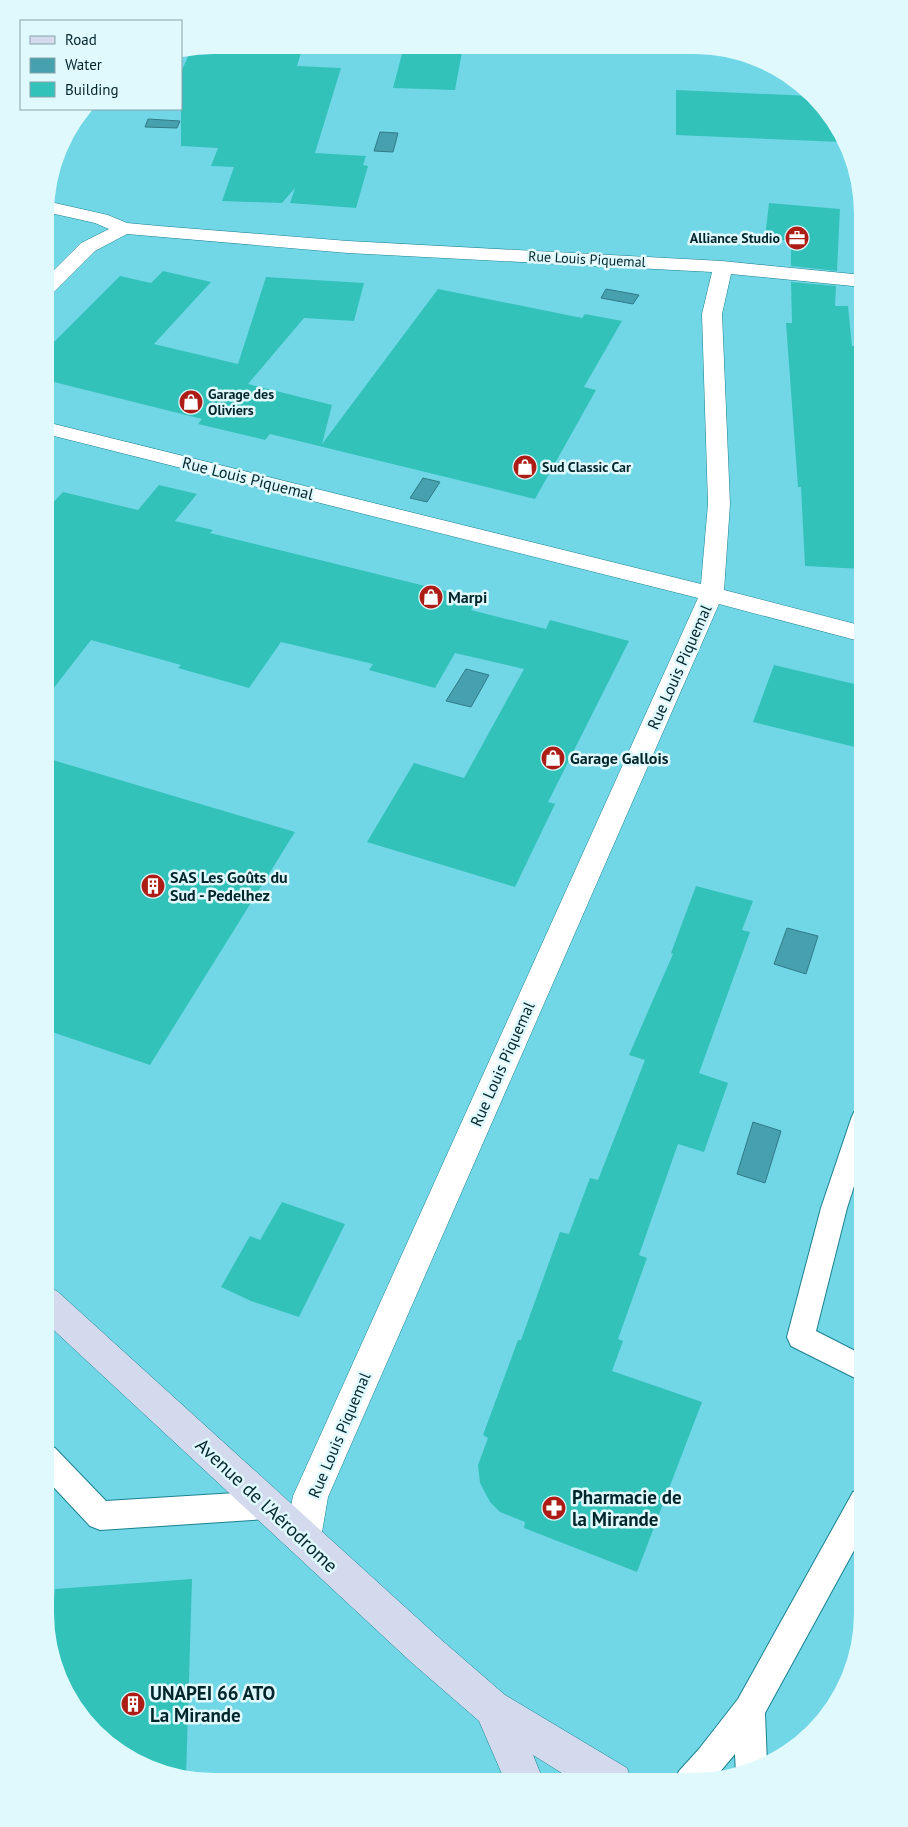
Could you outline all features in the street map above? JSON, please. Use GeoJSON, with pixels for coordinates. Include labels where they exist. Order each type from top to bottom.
{"type":"FeatureCollection","features":[{"type":"Feature","properties":{"kind":"main road","name":"Avenue de l'Aérodrome"},"geometry":{"type":"LineString","coordinates":[[54,1309],[302,1538],[492,1708],[598,1773]]}},
{"type":"Feature","properties":{"kind":"main road","name":"Avenue de l'Aérodrome"},"geometry":{"type":"LineString","coordinates":[[492,1708],[521,1773]]}},
{"type":"Feature","properties":{"kind":"street","name":"Rue Louis Piquemal"},"geometry":{"type":"LineString","coordinates":[[54,208],[101,219],[124,228],[348,246],[722,267],[722,279],[712,314],[720,504],[712,594],[311,1496],[302,1538]]}},
{"type":"Feature","properties":{"kind":"street"},"geometry":{"type":"LineString","coordinates":[[54,281],[88,248],[124,228]]}},
{"type":"Feature","properties":{"kind":"street"},"geometry":{"type":"LineString","coordinates":[[722,267],[854,280]]}},
{"type":"Feature","properties":{"kind":"street","name":"Rue Louis Piquemal"},"geometry":{"type":"LineString","coordinates":[[54,430],[712,594]]}},
{"type":"Feature","properties":{"kind":"street"},"geometry":{"type":"LineString","coordinates":[[712,594],[854,632]]}},
{"type":"Feature","properties":{"kind":"lane"},"geometry":{"type":"LineString","coordinates":[[854,1146],[834,1208],[801,1337],[854,1364]]}},
{"type":"Feature","properties":{"kind":"lane"},"geometry":{"type":"LineString","coordinates":[[54,1467],[100,1516],[267,1505]]}},
{"type":"Feature","properties":{"kind":"lane"},"geometry":{"type":"LineString","coordinates":[[698,1773],[749,1710],[854,1521]]}},
{"type":"Feature","properties":{"kind":"lane"},"geometry":{"type":"LineString","coordinates":[[749,1710],[751,1763]]}},
{"type":"Feature","properties":{"kind":"shaded area"},"geometry":{"type":"Polygon","coordinates":[[[214,54],[715,55],[746,62],[765,70],[800,93],[815,108],[827,125],[838,143],[846,162],[854,203],[854,1624],[849,1655],[842,1674],[833,1693],[821,1711],[792,1740],[765,1757],[746,1765],[705,1773],[193,1772],[162,1765],[143,1757],[108,1734],[93,1719],[81,1702],[70,1684],[62,1665],[54,1624],[54,203],[59,172],[70,143],[93,110],[182,110],[182,57],[214,54]]]}},
{"type":"Feature","properties":{"kind":"water"},"geometry":{"type":"Polygon","coordinates":[[[148,119],[180,121],[177,128],[145,127],[148,119]]]}},
{"type":"Feature","properties":{"kind":"water"},"geometry":{"type":"Polygon","coordinates":[[[380,132],[398,133],[393,152],[374,151],[380,132]]]}},
{"type":"Feature","properties":{"kind":"water"},"geometry":{"type":"Polygon","coordinates":[[[606,289],[639,295],[633,304],[601,298],[606,289]]]}},
{"type":"Feature","properties":{"kind":"water"},"geometry":{"type":"Polygon","coordinates":[[[423,478],[440,482],[427,502],[410,498],[423,478]]]}},
{"type":"Feature","properties":{"kind":"water"},"geometry":{"type":"Polygon","coordinates":[[[466,669],[489,675],[471,707],[446,701],[466,669]]]}},
{"type":"Feature","properties":{"kind":"water"},"geometry":{"type":"Polygon","coordinates":[[[787,928],[818,936],[806,974],[774,964],[787,928]]]}},
{"type":"Feature","properties":{"kind":"water"},"geometry":{"type":"Polygon","coordinates":[[[753,1122],[781,1131],[765,1183],[737,1174],[753,1122]]]}},
{"type":"Feature","properties":{"kind":"building"},"geometry":{"type":"Polygon","coordinates":[[[214,54],[301,54],[297,66],[341,68],[315,153],[366,156],[363,165],[368,166],[356,208],[290,203],[295,188],[282,203],[222,201],[234,167],[211,166],[218,148],[181,146],[182,70],[188,56],[214,54]]]}},
{"type":"Feature","properties":{"kind":"building"},"geometry":{"type":"Polygon","coordinates":[[[402,54],[462,54],[455,90],[393,88],[402,54]]]}},
{"type":"Feature","properties":{"kind":"building"},"geometry":{"type":"Polygon","coordinates":[[[676,90],[803,96],[815,108],[837,142],[676,135],[676,90]]]}},
{"type":"Feature","properties":{"kind":"building"},"geometry":{"type":"Polygon","coordinates":[[[769,203],[840,209],[837,271],[791,266],[791,241],[765,238],[769,203]]]}},
{"type":"Feature","properties":{"kind":"building"},"geometry":{"type":"Polygon","coordinates":[[[163,271],[211,282],[154,344],[238,364],[266,277],[364,283],[354,321],[304,318],[248,384],[332,405],[322,444],[438,289],[582,318],[585,314],[622,321],[584,387],[596,390],[535,499],[270,434],[265,440],[198,424],[202,419],[54,382],[54,342],[120,276],[151,283],[163,271]]]}},
{"type":"Feature","properties":{"kind":"building"},"geometry":{"type":"Polygon","coordinates":[[[791,282],[836,286],[835,306],[848,306],[852,346],[854,346],[854,569],[805,566],[801,487],[798,487],[786,323],[792,323],[791,282]]]}},
{"type":"Feature","properties":{"kind":"building"},"geometry":{"type":"Polygon","coordinates":[[[159,485],[197,494],[175,521],[213,530],[210,533],[478,599],[471,610],[546,629],[550,620],[629,641],[548,802],[555,804],[515,887],[367,842],[414,763],[464,778],[524,669],[455,653],[435,688],[369,670],[373,664],[281,642],[249,688],[178,668],[181,665],[91,640],[54,688],[54,502],[63,492],[138,510],[159,485]]]}},
{"type":"Feature","properties":{"kind":"building"},"geometry":{"type":"Polygon","coordinates":[[[774,665],[854,684],[854,747],[753,722],[774,665]]]}},
{"type":"Feature","properties":{"kind":"building","name":"SAS Les Goûts du Sud - Pedelhez"},"geometry":{"type":"Polygon","coordinates":[[[54,760],[295,832],[150,1065],[54,1033],[54,760]]]}},
{"type":"Feature","properties":{"kind":"building"},"geometry":{"type":"Polygon","coordinates":[[[696,886],[753,901],[742,930],[750,932],[699,1073],[728,1083],[704,1152],[678,1144],[639,1255],[647,1258],[618,1339],[623,1341],[612,1371],[702,1402],[637,1572],[524,1528],[525,1522],[500,1512],[490,1502],[480,1483],[478,1465],[488,1438],[483,1435],[518,1340],[521,1340],[560,1232],[569,1234],[590,1178],[598,1180],[645,1060],[629,1055],[673,954],[671,953],[696,886]]]}},
{"type":"Feature","properties":{"kind":"building"},"geometry":{"type":"Polygon","coordinates":[[[282,1202],[345,1224],[299,1317],[251,1301],[221,1287],[250,1236],[260,1240],[282,1202]]]}},
{"type":"Feature","properties":{"kind":"building","name":"UNAPEI 66 ATO La Mirande"},"geometry":{"type":"Polygon","coordinates":[[[192,1579],[186,1771],[162,1765],[143,1757],[108,1734],[93,1719],[70,1684],[62,1665],[54,1624],[55,1589],[192,1579]]]}},
{"type":"Feature","properties":{"kind":"place","name":"Alliance Studio"},"geometry":{"type":"Point","coordinates":[797,238]}},
{"type":"Feature","properties":{"kind":"place","name":"Garage des Oliviers"},"geometry":{"type":"Point","coordinates":[191,402]}},
{"type":"Feature","properties":{"kind":"place","name":"Sud Classic Car"},"geometry":{"type":"Point","coordinates":[525,467]}},
{"type":"Feature","properties":{"kind":"place","name":"Marpi"},"geometry":{"type":"Point","coordinates":[431,597]}},
{"type":"Feature","properties":{"kind":"place","name":"Garage Gallois"},"geometry":{"type":"Point","coordinates":[553,758]}},
{"type":"Feature","properties":{"kind":"place","name":"SAS Les Goûts du Sud - Pedelhez"},"geometry":{"type":"Point","coordinates":[153,886]}},
{"type":"Feature","properties":{"kind":"place","name":"Pharmacie de la Mirande"},"geometry":{"type":"Point","coordinates":[554,1508]}},
{"type":"Feature","properties":{"kind":"place","name":"UNAPEI 66 ATO La Mirande"},"geometry":{"type":"Point","coordinates":[133,1704]}}]}
